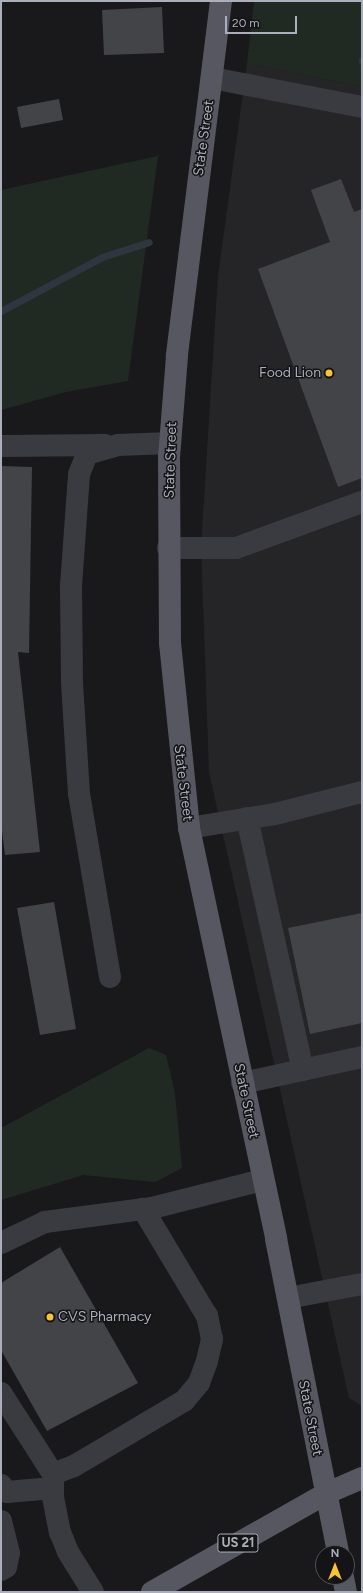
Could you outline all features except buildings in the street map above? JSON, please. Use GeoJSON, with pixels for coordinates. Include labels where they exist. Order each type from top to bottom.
{"type":"FeatureCollection","features":[{"type":"Feature","properties":{"kind":"main road","name":"State Street"},"geometry":{"type":"LineString","coordinates":[[221,1],[181,314],[170,443],[168,548],[170,644],[189,828],[288,1298],[325,1494],[336,1545]]}},
{"type":"Feature","properties":{"kind":"main road","name":"US 21"},"geometry":{"type":"LineString","coordinates":[[152,1592],[325,1494],[362,1478]]}},
{"type":"Feature","properties":{"kind":"street"},"geometry":{"type":"LineString","coordinates":[[212,78],[362,107]]}},
{"type":"Feature","properties":{"kind":"street"},"geometry":{"type":"LineString","coordinates":[[1,446],[170,443]]}},
{"type":"Feature","properties":{"kind":"street"},"geometry":{"type":"LineString","coordinates":[[110,977],[79,794],[72,682],[71,586],[79,474],[87,454],[118,444]]}},
{"type":"Feature","properties":{"kind":"street"},"geometry":{"type":"LineString","coordinates":[[168,548],[236,548],[362,502]]}},
{"type":"Feature","properties":{"kind":"street"},"geometry":{"type":"LineString","coordinates":[[189,828],[247,818],[362,792]]}},
{"type":"Feature","properties":{"kind":"street"},"geometry":{"type":"LineString","coordinates":[[247,818],[303,1070]]}},
{"type":"Feature","properties":{"kind":"street"},"geometry":{"type":"LineString","coordinates":[[242,1083],[362,1057]]}},
{"type":"Feature","properties":{"kind":"street"},"geometry":{"type":"LineString","coordinates":[[1,1243],[45,1222],[143,1209],[263,1180]]}},
{"type":"Feature","properties":{"kind":"street"},"geometry":{"type":"LineString","coordinates":[[3,1491],[53,1481],[74,1466],[184,1401],[199,1383],[207,1361],[212,1339],[207,1316],[143,1209]]}},
{"type":"Feature","properties":{"kind":"street"},"geometry":{"type":"LineString","coordinates":[[288,1298],[362,1284]]}},
{"type":"Feature","properties":{"kind":"street"},"geometry":{"type":"LineString","coordinates":[[1,1393],[53,1481],[60,1532],[68,1552],[93,1592]]}},
{"type":"Feature","properties":{"kind":"street"},"geometry":{"type":"LineString","coordinates":[[1,1521],[9,1553],[6,1567],[1,1570]]}},
{"type":"Feature","properties":{"kind":"shaded area"},"geometry":{"type":"Polygon","coordinates":[[[254,1],[362,1],[362,87],[247,63],[254,1]]]}},
{"type":"Feature","properties":{"kind":"shaded area"},"geometry":{"type":"Polygon","coordinates":[[[247,63],[362,87],[362,1406],[349,1398],[209,772],[201,547],[218,276],[247,63]]]}},
{"type":"Feature","properties":{"kind":"shaded area"},"geometry":{"type":"Polygon","coordinates":[[[158,156],[128,381],[66,392],[1,410],[1,190],[158,156]]]}},
{"type":"Feature","properties":{"kind":"shaded area"},"geometry":{"type":"Polygon","coordinates":[[[149,1048],[166,1055],[175,1093],[182,1168],[155,1182],[83,1175],[1,1200],[1,1128],[149,1048]]]}},
{"type":"Feature","properties":{"kind":"waterway"},"geometry":{"type":"LineString","coordinates":[[1,311],[102,257],[149,242]]}},
{"type":"Feature","properties":{"kind":"place","name":"Food Lion"},"geometry":{"type":"Point","coordinates":[329,373]}},
{"type":"Feature","properties":{"kind":"place","name":"CVS Pharmacy"},"geometry":{"type":"Point","coordinates":[50,1317]}}]}
